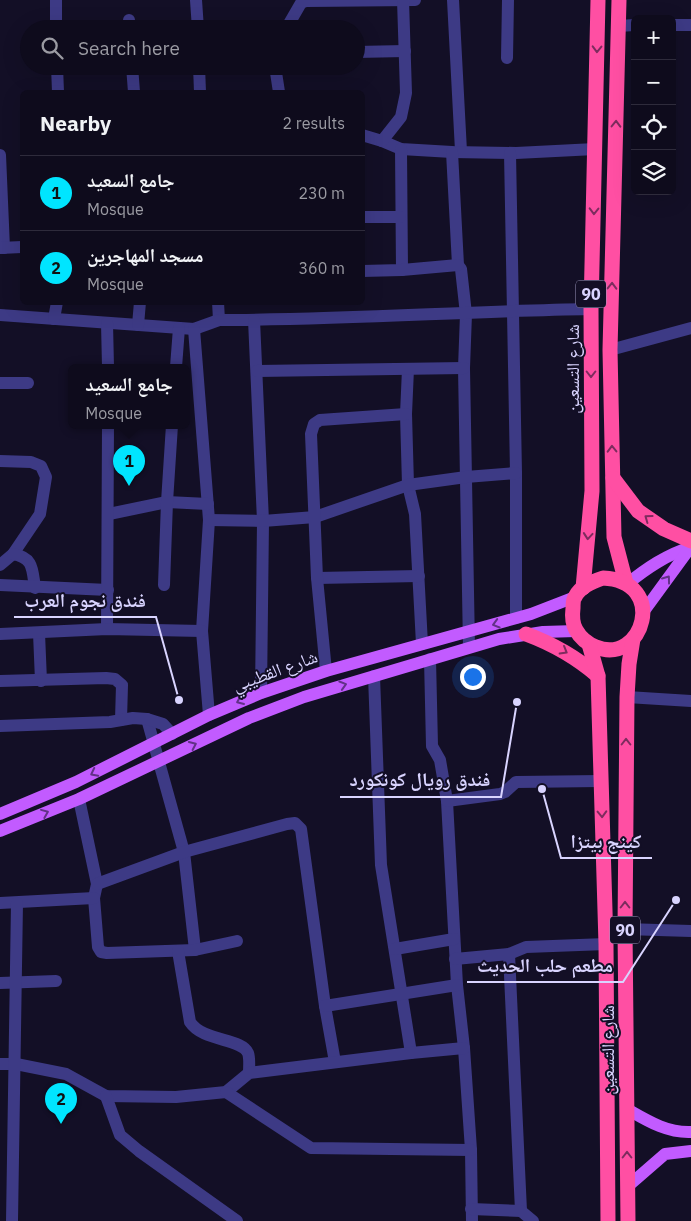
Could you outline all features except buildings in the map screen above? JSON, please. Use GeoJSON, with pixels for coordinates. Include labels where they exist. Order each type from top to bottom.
{"type":"FeatureCollection","features":[{"type":"Feature","properties":{"kind":"highway","name":"شارع التسعين"},"geometry":{"type":"LineString","coordinates":[[579,592],[592,491],[591,309],[598,0]]}},
{"type":"Feature","properties":{"kind":"highway","name":"90"},"geometry":{"type":"LineString","coordinates":[[619,0],[610,350],[614,537],[627,584]]}},
{"type":"Feature","properties":{"kind":"highway"},"geometry":{"type":"LineString","coordinates":[[613,478],[638,511],[691,545]]}},
{"type":"Feature","properties":{"kind":"highway"},"geometry":{"type":"LineString","coordinates":[[604,578],[615,579],[627,584],[638,596],[644,611],[641,626],[633,639],[624,646],[612,650],[600,649],[589,644],[579,636],[572,616],[579,592],[592,582],[604,578]]}},
{"type":"Feature","properties":{"kind":"highway"},"geometry":{"type":"LineString","coordinates":[[526,634],[572,655],[598,676]]}},
{"type":"Feature","properties":{"kind":"highway","name":"شارع التسعين"},"geometry":{"type":"LineString","coordinates":[[628,1221],[625,930],[627,697],[633,639]]}},
{"type":"Feature","properties":{"kind":"highway","name":"شارع التسعين"},"geometry":{"type":"LineString","coordinates":[[589,644],[598,676],[606,944],[608,1221]]}},
{"type":"Feature","properties":{"kind":"main road"},"geometry":{"type":"LineString","coordinates":[[627,584],[650,566],[691,545]]}},
{"type":"Feature","properties":{"kind":"main road"},"geometry":{"type":"LineString","coordinates":[[644,611],[691,545]]}},
{"type":"Feature","properties":{"kind":"main road","name":"شارع القطيبي"},"geometry":{"type":"LineString","coordinates":[[0,814],[76,782],[209,715],[261,693],[326,671],[546,609],[579,592]]}},
{"type":"Feature","properties":{"kind":"main road","name":"شارع القطيبي"},"geometry":{"type":"LineString","coordinates":[[0,831],[79,799],[272,709],[312,694],[498,639],[543,632],[576,631]]}},
{"type":"Feature","properties":{"kind":"main road"},"geometry":{"type":"LineString","coordinates":[[627,1110],[659,1127],[681,1132],[691,1132]]}},
{"type":"Feature","properties":{"kind":"main road"},"geometry":{"type":"LineString","coordinates":[[627,1187],[665,1154],[691,1152]]}},
{"type":"Feature","properties":{"kind":"street"},"geometry":{"type":"LineString","coordinates":[[56,0],[56,20]]}},
{"type":"Feature","properties":{"kind":"street"},"geometry":{"type":"LineString","coordinates":[[196,0],[197,20]]}},
{"type":"Feature","properties":{"kind":"street"},"geometry":{"type":"LineString","coordinates":[[382,141],[401,117],[406,93],[403,0]]}},
{"type":"Feature","properties":{"kind":"street"},"geometry":{"type":"LineString","coordinates":[[291,20],[301,3],[306,1],[415,0]]}},
{"type":"Feature","properties":{"kind":"street"},"geometry":{"type":"LineString","coordinates":[[453,0],[458,265],[461,269],[466,314],[464,368],[469,648]]}},
{"type":"Feature","properties":{"kind":"street"},"geometry":{"type":"LineString","coordinates":[[507,58],[508,0]]}},
{"type":"Feature","properties":{"kind":"street"},"geometry":{"type":"LineString","coordinates":[[676,25],[691,25]]}},
{"type":"Feature","properties":{"kind":"street"},"geometry":{"type":"LineString","coordinates":[[618,26],[631,26]]}},
{"type":"Feature","properties":{"kind":"street"},"geometry":{"type":"LineString","coordinates":[[365,52],[405,51]]}},
{"type":"Feature","properties":{"kind":"street"},"geometry":{"type":"LineString","coordinates":[[57,75],[58,90]]}},
{"type":"Feature","properties":{"kind":"street"},"geometry":{"type":"LineString","coordinates":[[133,75],[134,90]]}},
{"type":"Feature","properties":{"kind":"street"},"geometry":{"type":"LineString","coordinates":[[199,75],[200,90]]}},
{"type":"Feature","properties":{"kind":"street"},"geometry":{"type":"LineString","coordinates":[[276,75],[279,90]]}},
{"type":"Feature","properties":{"kind":"street"},"geometry":{"type":"LineString","coordinates":[[365,136],[401,149],[510,153],[595,149]]}},
{"type":"Feature","properties":{"kind":"street"},"geometry":{"type":"LineString","coordinates":[[401,149],[400,217],[402,270]]}},
{"type":"Feature","properties":{"kind":"street"},"geometry":{"type":"LineString","coordinates":[[510,153],[516,473],[516,618]]}},
{"type":"Feature","properties":{"kind":"street"},"geometry":{"type":"LineString","coordinates":[[0,155],[2,248],[20,248]]}},
{"type":"Feature","properties":{"kind":"street"},"geometry":{"type":"LineString","coordinates":[[365,217],[400,217]]}},
{"type":"Feature","properties":{"kind":"street"},"geometry":{"type":"LineString","coordinates":[[365,270],[402,270],[458,265]]}},
{"type":"Feature","properties":{"kind":"street"},"geometry":{"type":"LineString","coordinates":[[54,320],[56,305]]}},
{"type":"Feature","properties":{"kind":"street"},"geometry":{"type":"LineString","coordinates":[[138,325],[140,305]]}},
{"type":"Feature","properties":{"kind":"street"},"geometry":{"type":"LineString","coordinates":[[218,305],[219,320]]}},
{"type":"Feature","properties":{"kind":"street"},"geometry":{"type":"LineString","coordinates":[[0,315],[194,329],[219,320],[591,309]]}},
{"type":"Feature","properties":{"kind":"street"},"geometry":{"type":"LineString","coordinates":[[254,320],[263,521],[261,693]]}},
{"type":"Feature","properties":{"kind":"street"},"geometry":{"type":"LineString","coordinates":[[107,323],[108,364]]}},
{"type":"Feature","properties":{"kind":"street"},"geometry":{"type":"LineString","coordinates":[[176,364],[179,328]]}},
{"type":"Feature","properties":{"kind":"street"},"geometry":{"type":"LineString","coordinates":[[610,350],[691,328]]}},
{"type":"Feature","properties":{"kind":"street"},"geometry":{"type":"LineString","coordinates":[[194,329],[209,520],[202,631],[209,715]]}},
{"type":"Feature","properties":{"kind":"street"},"geometry":{"type":"LineString","coordinates":[[257,370],[464,368]]}},
{"type":"Feature","properties":{"kind":"street"},"geometry":{"type":"LineString","coordinates":[[408,369],[406,414],[408,485],[415,514],[422,644]]}},
{"type":"Feature","properties":{"kind":"street"},"geometry":{"type":"LineString","coordinates":[[0,383],[28,383]]}},
{"type":"Feature","properties":{"kind":"street"},"geometry":{"type":"LineString","coordinates":[[326,671],[317,578],[311,434],[314,424],[320,420],[406,414]]}},
{"type":"Feature","properties":{"kind":"street"},"geometry":{"type":"LineString","coordinates":[[107,629],[108,429]]}},
{"type":"Feature","properties":{"kind":"street"},"geometry":{"type":"LineString","coordinates":[[164,585],[172,429]]}},
{"type":"Feature","properties":{"kind":"street"},"geometry":{"type":"LineString","coordinates":[[0,461],[31,462],[41,466],[46,477],[40,514],[13,554],[0,565]]}},
{"type":"Feature","properties":{"kind":"street"},"geometry":{"type":"LineString","coordinates":[[209,520],[263,521],[315,518],[408,485],[466,477],[516,473]]}},
{"type":"Feature","properties":{"kind":"street"},"geometry":{"type":"LineString","coordinates":[[109,514],[167,502],[208,504]]}},
{"type":"Feature","properties":{"kind":"street"},"geometry":{"type":"LineString","coordinates":[[13,554],[22,556],[30,562],[36,588]]}},
{"type":"Feature","properties":{"kind":"street"},"geometry":{"type":"LineString","coordinates":[[317,578],[419,576]]}},
{"type":"Feature","properties":{"kind":"street"},"geometry":{"type":"LineString","coordinates":[[0,585],[108,590]]}},
{"type":"Feature","properties":{"kind":"street"},"geometry":{"type":"LineString","coordinates":[[0,634],[107,629],[202,631]]}},
{"type":"Feature","properties":{"kind":"street"},"geometry":{"type":"LineString","coordinates":[[39,633],[41,681]]}},
{"type":"Feature","properties":{"kind":"street"},"geometry":{"type":"LineString","coordinates":[[430,659],[432,746],[440,760],[446,801],[455,958],[471,1150],[472,1215],[521,1211],[534,1221]]}},
{"type":"Feature","properties":{"kind":"street"},"geometry":{"type":"LineString","coordinates":[[374,676],[381,865],[411,1053]]}},
{"type":"Feature","properties":{"kind":"street"},"geometry":{"type":"LineString","coordinates":[[0,682],[106,678],[115,680],[122,685],[121,720]]}},
{"type":"Feature","properties":{"kind":"street"},"geometry":{"type":"LineString","coordinates":[[627,697],[691,701]]}},
{"type":"Feature","properties":{"kind":"street"},"geometry":{"type":"LineString","coordinates":[[147,719],[184,852],[195,950]]}},
{"type":"Feature","properties":{"kind":"street"},"geometry":{"type":"LineString","coordinates":[[0,726],[147,719],[163,724],[172,734]]}},
{"type":"Feature","properties":{"kind":"street"},"geometry":{"type":"LineString","coordinates":[[446,801],[500,794],[516,782],[601,781]]}},
{"type":"Feature","properties":{"kind":"street"},"geometry":{"type":"LineString","coordinates":[[79,799],[97,884],[94,898],[98,947],[101,952],[107,954],[195,950],[237,941]]}},
{"type":"Feature","properties":{"kind":"street"},"geometry":{"type":"LineString","coordinates":[[97,884],[184,852],[295,823],[301,830],[325,1006],[335,1062]]}},
{"type":"Feature","properties":{"kind":"street"},"geometry":{"type":"LineString","coordinates":[[0,903],[94,898]]}},
{"type":"Feature","properties":{"kind":"street"},"geometry":{"type":"LineString","coordinates":[[12,1221],[16,1064],[15,983],[17,903]]}},
{"type":"Feature","properties":{"kind":"street"},"geometry":{"type":"LineString","coordinates":[[625,930],[691,931]]}},
{"type":"Feature","properties":{"kind":"street"},"geometry":{"type":"LineString","coordinates":[[395,949],[454,939]]}},
{"type":"Feature","properties":{"kind":"street"},"geometry":{"type":"LineString","coordinates":[[455,958],[509,954],[526,947],[606,944]]}},
{"type":"Feature","properties":{"kind":"street"},"geometry":{"type":"LineString","coordinates":[[178,951],[190,1022],[196,1030],[241,1045],[248,1052],[249,1073]]}},
{"type":"Feature","properties":{"kind":"street"},"geometry":{"type":"LineString","coordinates":[[509,954],[521,1211]]}},
{"type":"Feature","properties":{"kind":"street"},"geometry":{"type":"LineString","coordinates":[[0,983],[56,981]]}},
{"type":"Feature","properties":{"kind":"street"},"geometry":{"type":"LineString","coordinates":[[325,1006],[457,985]]}},
{"type":"Feature","properties":{"kind":"street"},"geometry":{"type":"LineString","coordinates":[[0,1064],[16,1064],[66,1074],[106,1096],[176,1097],[226,1092],[249,1073],[464,1048]]}},
{"type":"Feature","properties":{"kind":"street"},"geometry":{"type":"LineString","coordinates":[[226,1092],[311,1148],[471,1150]]}},
{"type":"Feature","properties":{"kind":"street"},"geometry":{"type":"LineString","coordinates":[[106,1096],[120,1135],[139,1151],[237,1221]]}},
{"type":"Feature","properties":{"kind":"place","name":"جامع السعيد"},"geometry":{"type":"Point","coordinates":[129,486]}},
{"type":"Feature","properties":{"kind":"place","name":"فندق نجوم العرب"},"geometry":{"type":"Point","coordinates":[179,700]}},
{"type":"Feature","properties":{"kind":"place","name":"فندق رويال كونكورد"},"geometry":{"type":"Point","coordinates":[517,702]}},
{"type":"Feature","properties":{"kind":"place","name":"كينج بيتزا"},"geometry":{"type":"Point","coordinates":[542,789]}},
{"type":"Feature","properties":{"kind":"place","name":"مطعم حلب الحديث"},"geometry":{"type":"Point","coordinates":[676,900]}},
{"type":"Feature","properties":{"kind":"place","name":"مسجد المهاجرين"},"geometry":{"type":"Point","coordinates":[61,1124]}}]}
